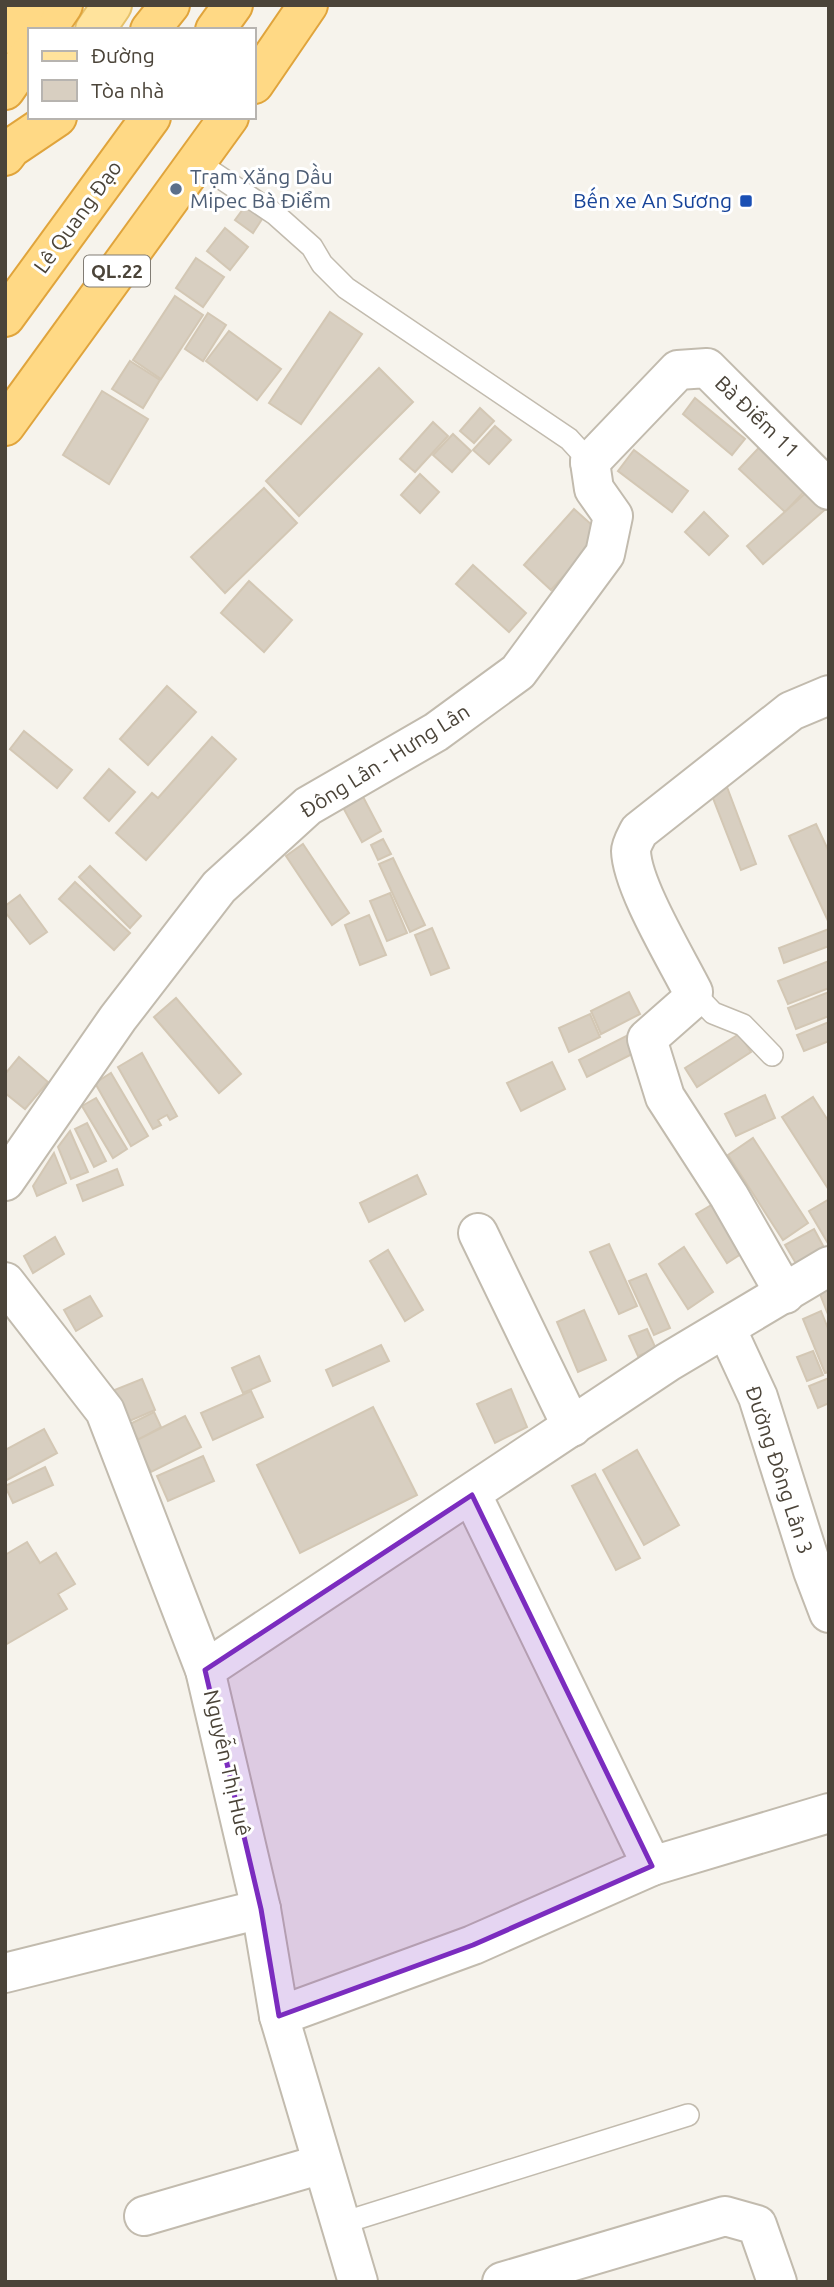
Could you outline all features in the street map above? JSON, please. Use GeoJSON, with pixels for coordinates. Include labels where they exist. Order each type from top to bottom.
{"type":"FeatureCollection","features":[{"type":"Feature","properties":{"kind":"highway"},"geometry":{"type":"LineString","coordinates":[[5,34],[26,5]]}},
{"type":"Feature","properties":{"kind":"highway"},"geometry":{"type":"LineString","coordinates":[[47,28],[63,5]]}},
{"type":"Feature","properties":{"kind":"highway"},"geometry":{"type":"LineString","coordinates":[[152,28],[170,5]]}},
{"type":"Feature","properties":{"kind":"highway"},"geometry":{"type":"LineString","coordinates":[[216,28],[233,5]]}},
{"type":"Feature","properties":{"kind":"highway"},"geometry":{"type":"LineString","coordinates":[[258,78],[299,18]]}},
{"type":"Feature","properties":{"kind":"highway"},"geometry":{"type":"LineString","coordinates":[[5,90],[28,57]]}},
{"type":"Feature","properties":{"kind":"highway"},"geometry":{"type":"LineString","coordinates":[[8,152],[54,119]]}},
{"type":"Feature","properties":{"kind":"highway","name":"Lê Quang Đạo"},"geometry":{"type":"LineString","coordinates":[[5,317],[150,119]]}},
{"type":"Feature","properties":{"kind":"highway","name":"QL.22"},"geometry":{"type":"LineString","coordinates":[[5,426],[228,119]]}},
{"type":"Feature","properties":{"kind":"main road"},"geometry":{"type":"LineString","coordinates":[[96,28],[112,5]]}},
{"type":"Feature","properties":{"kind":"main road"},"geometry":{"type":"LineString","coordinates":[[8,152],[32,119]]}},
{"type":"Feature","properties":{"kind":"street","name":"Bà Điểm 11"},"geometry":{"type":"LineString","coordinates":[[590,463],[678,370],[707,368],[829,490]]}},
{"type":"Feature","properties":{"kind":"street","name":"Đông Lân - Hưng Lân"},"geometry":{"type":"LineString","coordinates":[[5,1181],[118,1017],[219,887],[308,806],[436,732],[518,672],[605,554],[613,516],[594,489],[590,463]]}},
{"type":"Feature","properties":{"kind":"street"},"geometry":{"type":"LineString","coordinates":[[785,1294],[729,1196],[665,1097],[647,1039],[688,1002],[693,992],[646,900],[636,876],[631,849],[639,831],[791,710],[829,695]]}},
{"type":"Feature","properties":{"kind":"street"},"geometry":{"type":"LineString","coordinates":[[478,1233],[572,1427]]}},
{"type":"Feature","properties":{"kind":"street"},"geometry":{"type":"LineString","coordinates":[[205,1670],[668,1362],[829,1266]]}},
{"type":"Feature","properties":{"kind":"street","name":"Nguyễn Thị Huê"},"geometry":{"type":"LineString","coordinates":[[5,1282],[105,1411],[205,1670],[261,1909],[279,2015],[358,2282]]}},
{"type":"Feature","properties":{"kind":"street","name":"Đường Đông Lân 3"},"geometry":{"type":"LineString","coordinates":[[726,1328],[758,1397],[829,1613]]}},
{"type":"Feature","properties":{"kind":"street"},"geometry":{"type":"LineString","coordinates":[[472,1494],[652,1866]]}},
{"type":"Feature","properties":{"kind":"street"},"geometry":{"type":"LineString","coordinates":[[279,2015],[473,1945],[652,1866],[829,1813]]}},
{"type":"Feature","properties":{"kind":"street"},"geometry":{"type":"LineString","coordinates":[[5,1973],[261,1909]]}},
{"type":"Feature","properties":{"kind":"street"},"geometry":{"type":"LineString","coordinates":[[144,2216],[322,2164]]}},
{"type":"Feature","properties":{"kind":"street"},"geometry":{"type":"LineString","coordinates":[[502,2282],[725,2216],[757,2225],[777,2282]]}},
{"type":"Feature","properties":{"kind":"lane"},"geometry":{"type":"LineString","coordinates":[[197,162],[275,215],[312,247],[322,264],[346,288],[569,439],[590,463]]}},
{"type":"Feature","properties":{"kind":"lane"},"geometry":{"type":"LineString","coordinates":[[693,992],[713,1013],[743,1025],[772,1055]]}},
{"type":"Feature","properties":{"kind":"lane"},"geometry":{"type":"LineString","coordinates":[[339,2224],[688,2115]]}},
{"type":"Feature","properties":{"kind":"highlighted area"},"geometry":{"type":"Polygon","coordinates":[[[472,1495],[652,1866],[473,1945],[279,2016],[261,1909],[205,1670],[472,1495]]]}},
{"type":"Feature","properties":{"kind":"building"},"geometry":{"type":"Polygon","coordinates":[[[249,201],[266,213],[253,233],[235,220],[249,201]]]}},
{"type":"Feature","properties":{"kind":"building"},"geometry":{"type":"Polygon","coordinates":[[[225,228],[248,247],[230,270],[207,251],[225,228]]]}},
{"type":"Feature","properties":{"kind":"building"},"geometry":{"type":"Polygon","coordinates":[[[196,258],[224,277],[203,307],[176,288],[196,258]]]}},
{"type":"Feature","properties":{"kind":"building"},"geometry":{"type":"Polygon","coordinates":[[[175,296],[203,315],[161,379],[133,360],[175,296]]]}},
{"type":"Feature","properties":{"kind":"building"},"geometry":{"type":"Polygon","coordinates":[[[330,312],[362,334],[301,424],[269,403],[330,312]]]}},
{"type":"Feature","properties":{"kind":"building"},"geometry":{"type":"Polygon","coordinates":[[[208,313],[226,325],[203,361],[185,349],[208,313]]]}},
{"type":"Feature","properties":{"kind":"building"},"geometry":{"type":"Polygon","coordinates":[[[229,331],[281,369],[257,400],[206,361],[229,331]]]}},
{"type":"Feature","properties":{"kind":"building"},"geometry":{"type":"Polygon","coordinates":[[[130,361],[160,380],[143,408],[112,389],[130,361]]]}},
{"type":"Feature","properties":{"kind":"building"},"geometry":{"type":"Polygon","coordinates":[[[379,368],[413,402],[299,516],[266,481],[379,368]]]}},
{"type":"Feature","properties":{"kind":"building"},"geometry":{"type":"Polygon","coordinates":[[[102,391],[148,419],[109,484],[63,455],[102,391]]]}},
{"type":"Feature","properties":{"kind":"building"},"geometry":{"type":"Polygon","coordinates":[[[695,398],[745,439],[732,455],[683,414],[695,398]]]}},
{"type":"Feature","properties":{"kind":"building"},"geometry":{"type":"Polygon","coordinates":[[[480,408],[494,421],[474,443],[460,431],[480,408]]]}},
{"type":"Feature","properties":{"kind":"building"},"geometry":{"type":"Polygon","coordinates":[[[433,422],[448,436],[415,472],[400,459],[433,422]]]}},
{"type":"Feature","properties":{"kind":"building"},"geometry":{"type":"Polygon","coordinates":[[[495,426],[511,440],[489,464],[473,450],[495,426]]]}},
{"type":"Feature","properties":{"kind":"building"},"geometry":{"type":"Polygon","coordinates":[[[453,434],[471,451],[452,472],[433,455],[453,434]]]}},
{"type":"Feature","properties":{"kind":"building"},"geometry":{"type":"Polygon","coordinates":[[[769,437],[815,480],[785,512],[739,469],[769,437]]]}},
{"type":"Feature","properties":{"kind":"building"},"geometry":{"type":"Polygon","coordinates":[[[634,450],[688,491],[672,512],[618,471],[634,450]]]}},
{"type":"Feature","properties":{"kind":"building"},"geometry":{"type":"Polygon","coordinates":[[[420,474],[439,492],[420,513],[401,495],[420,474]]]}},
{"type":"Feature","properties":{"kind":"building"},"geometry":{"type":"Polygon","coordinates":[[[819,481],[829,506],[763,564],[747,546],[819,481]]]}},
{"type":"Feature","properties":{"kind":"building"},"geometry":{"type":"Polygon","coordinates":[[[264,488],[297,523],[225,593],[191,557],[264,488]]]}},
{"type":"Feature","properties":{"kind":"building"},"geometry":{"type":"Polygon","coordinates":[[[574,509],[602,534],[551,590],[524,565],[574,509]]]}},
{"type":"Feature","properties":{"kind":"building"},"geometry":{"type":"Polygon","coordinates":[[[704,512],[728,536],[709,555],[685,532],[704,512]]]}},
{"type":"Feature","properties":{"kind":"building"},"geometry":{"type":"Polygon","coordinates":[[[473,565],[526,613],[509,632],[456,584],[473,565]]]}},
{"type":"Feature","properties":{"kind":"building"},"geometry":{"type":"Polygon","coordinates":[[[249,581],[292,620],[264,652],[221,613],[249,581]]]}},
{"type":"Feature","properties":{"kind":"building"},"geometry":{"type":"Polygon","coordinates":[[[167,686],[196,712],[148,765],[120,739],[167,686]]]}},
{"type":"Feature","properties":{"kind":"building"},"geometry":{"type":"Polygon","coordinates":[[[24,731],[72,770],[57,788],[10,749],[24,731]]]}},
{"type":"Feature","properties":{"kind":"building"},"geometry":{"type":"Polygon","coordinates":[[[212,737],[236,759],[146,860],[116,833],[152,793],[158,798],[212,737]]]}},
{"type":"Feature","properties":{"kind":"building"},"geometry":{"type":"Polygon","coordinates":[[[109,769],[135,792],[109,821],[84,798],[109,769]]]}},
{"type":"Feature","properties":{"kind":"building"},"geometry":{"type":"Polygon","coordinates":[[[727,787],[756,864],[741,870],[711,793],[727,787]]]}},
{"type":"Feature","properties":{"kind":"building"},"geometry":{"type":"Polygon","coordinates":[[[360,791],[381,831],[362,842],[340,802],[360,791]]]}},
{"type":"Feature","properties":{"kind":"building"},"geometry":{"type":"Polygon","coordinates":[[[816,824],[829,852],[829,923],[789,836],[816,824]]]}},
{"type":"Feature","properties":{"kind":"building"},"geometry":{"type":"Polygon","coordinates":[[[383,839],[391,854],[378,860],[371,845],[383,839]]]}},
{"type":"Feature","properties":{"kind":"building"},"geometry":{"type":"Polygon","coordinates":[[[303,844],[349,913],[332,925],[286,856],[303,844]]]}},
{"type":"Feature","properties":{"kind":"building"},"geometry":{"type":"Polygon","coordinates":[[[393,858],[425,925],[410,932],[379,864],[393,858]]]}},
{"type":"Feature","properties":{"kind":"building"},"geometry":{"type":"Polygon","coordinates":[[[90,866],[141,916],[130,928],[79,877],[90,866]]]}},
{"type":"Feature","properties":{"kind":"building"},"geometry":{"type":"Polygon","coordinates":[[[75,882],[130,933],[114,950],[59,899],[75,882]]]}},
{"type":"Feature","properties":{"kind":"building"},"geometry":{"type":"Polygon","coordinates":[[[390,893],[407,933],[387,941],[370,901],[390,893]]]}},
{"type":"Feature","properties":{"kind":"building"},"geometry":{"type":"Polygon","coordinates":[[[20,895],[47,932],[30,944],[5,912],[5,906],[20,895]]]}},
{"type":"Feature","properties":{"kind":"building"},"geometry":{"type":"Polygon","coordinates":[[[369,915],[386,955],[360,965],[345,925],[369,915]]]}},
{"type":"Feature","properties":{"kind":"building"},"geometry":{"type":"Polygon","coordinates":[[[432,928],[449,968],[431,975],[415,935],[432,928]]]}},
{"type":"Feature","properties":{"kind":"building"},"geometry":{"type":"Polygon","coordinates":[[[829,929],[829,946],[784,963],[779,948],[829,929]]]}},
{"type":"Feature","properties":{"kind":"building"},"geometry":{"type":"Polygon","coordinates":[[[829,961],[829,988],[788,1004],[778,981],[829,961]]]}},
{"type":"Feature","properties":{"kind":"building"},"geometry":{"type":"Polygon","coordinates":[[[629,992],[640,1014],[601,1034],[591,1011],[629,992]]]}},
{"type":"Feature","properties":{"kind":"building"},"geometry":{"type":"Polygon","coordinates":[[[829,992],[829,1016],[796,1029],[788,1008],[829,992]]]}},
{"type":"Feature","properties":{"kind":"building"},"geometry":{"type":"Polygon","coordinates":[[[176,998],[241,1074],[219,1093],[154,1017],[176,998]]]}},
{"type":"Feature","properties":{"kind":"building"},"geometry":{"type":"Polygon","coordinates":[[[590,1014],[600,1037],[569,1052],[559,1028],[590,1014]]]}},
{"type":"Feature","properties":{"kind":"building"},"geometry":{"type":"Polygon","coordinates":[[[829,1022],[829,1041],[804,1051],[797,1035],[829,1022]]]}},
{"type":"Feature","properties":{"kind":"building"},"geometry":{"type":"Polygon","coordinates":[[[638,1030],[646,1047],[587,1077],[579,1060],[638,1030]]]}},
{"type":"Feature","properties":{"kind":"building"},"geometry":{"type":"Polygon","coordinates":[[[739,1034],[751,1052],[697,1087],[685,1068],[739,1034]]]}},
{"type":"Feature","properties":{"kind":"building"},"geometry":{"type":"Polygon","coordinates":[[[142,1053],[177,1116],[170,1120],[167,1115],[158,1120],[161,1125],[153,1129],[118,1067],[142,1053]]]}},
{"type":"Feature","properties":{"kind":"building"},"geometry":{"type":"Polygon","coordinates":[[[19,1057],[48,1082],[25,1109],[5,1093],[5,1074],[19,1057]]]}},
{"type":"Feature","properties":{"kind":"building"},"geometry":{"type":"Polygon","coordinates":[[[552,1062],[565,1089],[521,1111],[507,1083],[552,1062]]]}},
{"type":"Feature","properties":{"kind":"building"},"geometry":{"type":"Polygon","coordinates":[[[111,1073],[148,1136],[131,1146],[95,1083],[111,1073]]]}},
{"type":"Feature","properties":{"kind":"building"},"geometry":{"type":"Polygon","coordinates":[[[765,1095],[775,1118],[736,1136],[725,1114],[765,1095]]]}},
{"type":"Feature","properties":{"kind":"building"},"geometry":{"type":"Polygon","coordinates":[[[813,1097],[829,1122],[829,1190],[782,1117],[813,1097]]]}},
{"type":"Feature","properties":{"kind":"building"},"geometry":{"type":"Polygon","coordinates":[[[96,1098],[127,1149],[113,1158],[82,1106],[96,1098]]]}},
{"type":"Feature","properties":{"kind":"building"},"geometry":{"type":"Polygon","coordinates":[[[87,1123],[106,1161],[94,1167],[75,1129],[87,1123]]]}},
{"type":"Feature","properties":{"kind":"building"},"geometry":{"type":"Polygon","coordinates":[[[70,1131],[88,1172],[71,1179],[58,1147],[70,1131]]]}},
{"type":"Feature","properties":{"kind":"building"},"geometry":{"type":"Polygon","coordinates":[[[753,1138],[808,1223],[783,1240],[728,1155],[753,1138]]]}},
{"type":"Feature","properties":{"kind":"building"},"geometry":{"type":"Polygon","coordinates":[[[54,1153],[66,1183],[37,1196],[33,1186],[54,1153]]]}},
{"type":"Feature","properties":{"kind":"building"},"geometry":{"type":"Polygon","coordinates":[[[117,1169],[123,1185],[83,1201],[77,1185],[117,1169]]]}},
{"type":"Feature","properties":{"kind":"building"},"geometry":{"type":"Polygon","coordinates":[[[417,1175],[426,1194],[369,1222],[360,1203],[417,1175]]]}},
{"type":"Feature","properties":{"kind":"building"},"geometry":{"type":"Polygon","coordinates":[[[828,1200],[829,1202],[829,1245],[809,1211],[828,1200]]]}},
{"type":"Feature","properties":{"kind":"building"},"geometry":{"type":"Polygon","coordinates":[[[713,1204],[744,1252],[727,1263],[696,1214],[713,1204]]]}},
{"type":"Feature","properties":{"kind":"building"},"geometry":{"type":"Polygon","coordinates":[[[814,1229],[826,1251],[798,1267],[785,1245],[814,1229]]]}},
{"type":"Feature","properties":{"kind":"building"},"geometry":{"type":"Polygon","coordinates":[[[55,1237],[64,1254],[33,1273],[24,1256],[55,1237]]]}},
{"type":"Feature","properties":{"kind":"building"},"geometry":{"type":"Polygon","coordinates":[[[609,1244],[637,1306],[619,1314],[590,1252],[609,1244]]]}},
{"type":"Feature","properties":{"kind":"building"},"geometry":{"type":"Polygon","coordinates":[[[684,1247],[713,1292],[688,1309],[659,1264],[684,1247]]]}},
{"type":"Feature","properties":{"kind":"building"},"geometry":{"type":"Polygon","coordinates":[[[388,1250],[423,1310],[405,1321],[370,1261],[388,1250]]]}},
{"type":"Feature","properties":{"kind":"building"},"geometry":{"type":"Polygon","coordinates":[[[646,1274],[670,1328],[654,1335],[629,1281],[646,1274]]]}},
{"type":"Feature","properties":{"kind":"building"},"geometry":{"type":"Polygon","coordinates":[[[829,1285],[829,1317],[818,1289],[829,1285]]]}},
{"type":"Feature","properties":{"kind":"building"},"geometry":{"type":"Polygon","coordinates":[[[90,1296],[102,1316],[76,1331],[64,1310],[90,1296]]]}},
{"type":"Feature","properties":{"kind":"building"},"geometry":{"type":"Polygon","coordinates":[[[584,1310],[606,1360],[578,1372],[557,1322],[584,1310]]]}},
{"type":"Feature","properties":{"kind":"building"},"geometry":{"type":"Polygon","coordinates":[[[821,1311],[829,1331],[829,1372],[825,1373],[803,1319],[821,1311]]]}},
{"type":"Feature","properties":{"kind":"building"},"geometry":{"type":"Polygon","coordinates":[[[647,1329],[656,1349],[638,1356],[629,1336],[647,1329]]]}},
{"type":"Feature","properties":{"kind":"building"},"geometry":{"type":"Polygon","coordinates":[[[381,1345],[389,1361],[333,1386],[326,1370],[381,1345]]]}},
{"type":"Feature","properties":{"kind":"building"},"geometry":{"type":"Polygon","coordinates":[[[813,1351],[823,1375],[807,1381],[797,1357],[813,1351]]]}},
{"type":"Feature","properties":{"kind":"building"},"geometry":{"type":"Polygon","coordinates":[[[259,1356],[270,1381],[243,1393],[232,1368],[259,1356]]]}},
{"type":"Feature","properties":{"kind":"building"},"geometry":{"type":"Polygon","coordinates":[[[829,1378],[829,1403],[818,1408],[809,1386],[829,1378]]]}},
{"type":"Feature","properties":{"kind":"building"},"geometry":{"type":"Polygon","coordinates":[[[142,1379],[155,1410],[125,1423],[112,1391],[142,1379]]]}},
{"type":"Feature","properties":{"kind":"building"},"geometry":{"type":"Polygon","coordinates":[[[511,1389],[527,1427],[495,1443],[477,1404],[511,1389]]]}},
{"type":"Feature","properties":{"kind":"building"},"geometry":{"type":"Polygon","coordinates":[[[251,1391],[263,1417],[213,1440],[201,1413],[251,1391]]]}},
{"type":"Feature","properties":{"kind":"building"},"geometry":{"type":"Polygon","coordinates":[[[373,1407],[417,1495],[300,1553],[257,1465],[373,1407]]]}},
{"type":"Feature","properties":{"kind":"building"},"geometry":{"type":"Polygon","coordinates":[[[154,1412],[161,1427],[138,1440],[130,1424],[154,1412]]]}},
{"type":"Feature","properties":{"kind":"building"},"geometry":{"type":"Polygon","coordinates":[[[185,1416],[201,1447],[151,1472],[135,1441],[185,1416]]]}},
{"type":"Feature","properties":{"kind":"building"},"geometry":{"type":"Polygon","coordinates":[[[44,1429],[57,1453],[5,1481],[5,1450],[44,1429]]]}},
{"type":"Feature","properties":{"kind":"building"},"geometry":{"type":"Polygon","coordinates":[[[637,1450],[679,1525],[644,1545],[603,1470],[637,1450]]]}},
{"type":"Feature","properties":{"kind":"building"},"geometry":{"type":"Polygon","coordinates":[[[203,1456],[214,1481],[168,1501],[157,1476],[203,1456]]]}},
{"type":"Feature","properties":{"kind":"building"},"geometry":{"type":"Polygon","coordinates":[[[45,1467],[53,1485],[13,1503],[5,1486],[45,1467]]]}},
{"type":"Feature","properties":{"kind":"building"},"geometry":{"type":"Polygon","coordinates":[[[595,1474],[640,1558],[616,1570],[572,1486],[595,1474]]]}},
{"type":"Feature","properties":{"kind":"building"},"geometry":{"type":"Polygon","coordinates":[[[27,1542],[40,1563],[56,1553],[75,1584],[58,1594],[67,1609],[5,1645],[5,1555],[27,1542]]]}},
{"type":"Feature","properties":{"kind":"place","name":"Trạm Xăng Dầu Mipec Bà Điểm"},"geometry":{"type":"Point","coordinates":[176,189]}},
{"type":"Feature","properties":{"kind":"place","name":"Bến xe An Sương"},"geometry":{"type":"Point","coordinates":[746,201]}}]}
